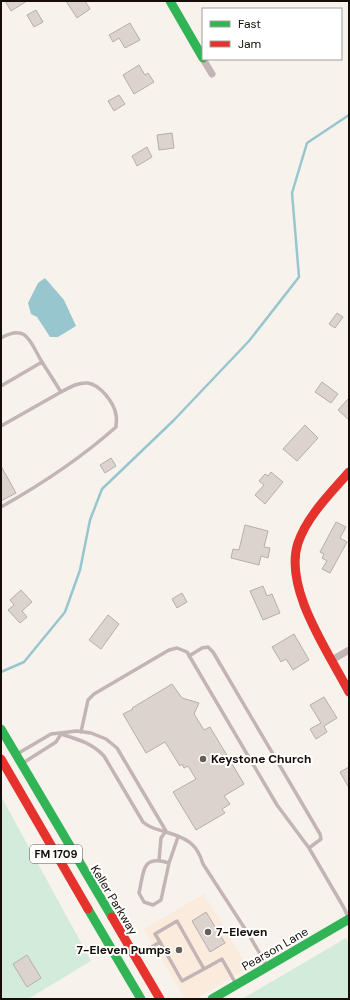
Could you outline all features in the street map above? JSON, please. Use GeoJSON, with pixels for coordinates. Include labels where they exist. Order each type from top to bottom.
{"type":"FeatureCollection","features":[{"type":"Feature","properties":{"kind":"main road"},"geometry":{"type":"LineString","coordinates":[[170,1],[202,57]]}},
{"type":"Feature","properties":{"kind":"main road"},"geometry":{"type":"LineString","coordinates":[[349,472],[308,525],[298,543],[295,560],[295,578],[302,602],[349,692]]}},
{"type":"Feature","properties":{"kind":"main road","name":"Keller Parkway"},"geometry":{"type":"LineString","coordinates":[[1,729],[160,999]]}},
{"type":"Feature","properties":{"kind":"main road"},"geometry":{"type":"LineString","coordinates":[[2,761],[16,754]]}},
{"type":"Feature","properties":{"kind":"main road","name":"FM 1709"},"geometry":{"type":"LineString","coordinates":[[2,761],[141,999]]}},
{"type":"Feature","properties":{"kind":"main road"},"geometry":{"type":"LineString","coordinates":[[9,773],[21,764]]}},
{"type":"Feature","properties":{"kind":"main road","name":"Pearson Lane"},"geometry":{"type":"LineString","coordinates":[[212,999],[349,919]]}},
{"type":"Feature","properties":{"kind":"street"},"geometry":{"type":"LineString","coordinates":[[204,60],[212,74]]}},
{"type":"Feature","properties":{"kind":"street"},"geometry":{"type":"LineString","coordinates":[[332,660],[349,650]]}},
{"type":"Feature","properties":{"kind":"lane"},"geometry":{"type":"LineString","coordinates":[[1,338],[13,332],[22,333],[28,338],[61,392]]}},
{"type":"Feature","properties":{"kind":"lane"},"geometry":{"type":"LineString","coordinates":[[1,386],[42,362]]}},
{"type":"Feature","properties":{"kind":"lane"},"geometry":{"type":"LineString","coordinates":[[1,426],[61,392],[76,385],[87,383],[99,388],[109,400],[116,414],[116,427],[67,466],[1,507]]}},
{"type":"Feature","properties":{"kind":"lane"},"geometry":{"type":"LineString","coordinates":[[189,656],[202,648],[208,647],[213,652],[320,834],[321,839],[318,843],[309,848]]}},
{"type":"Feature","properties":{"kind":"lane"},"geometry":{"type":"LineString","coordinates":[[81,732],[88,700],[94,694],[169,650],[177,648],[187,652],[277,805],[309,848],[349,919]]}},
{"type":"Feature","properties":{"kind":"lane"},"geometry":{"type":"LineString","coordinates":[[16,754],[51,734],[91,732],[106,739],[117,748],[166,831]]}},
{"type":"Feature","properties":{"kind":"lane"},"geometry":{"type":"LineString","coordinates":[[21,764],[56,742],[61,734]]}},
{"type":"Feature","properties":{"kind":"lane"},"geometry":{"type":"LineString","coordinates":[[61,734],[82,740],[97,749],[104,756],[143,822],[149,828],[166,831],[190,842],[199,851],[203,864],[249,935],[267,967]]}},
{"type":"Feature","properties":{"kind":"lane"},"geometry":{"type":"LineString","coordinates":[[159,860],[160,838],[166,831]]}},
{"type":"Feature","properties":{"kind":"lane"},"geometry":{"type":"LineString","coordinates":[[169,863],[159,860],[150,861],[145,864],[139,893],[144,902],[153,905],[161,900],[169,863],[178,837]]}},
{"type":"Feature","properties":{"kind":"lane"},"geometry":{"type":"LineString","coordinates":[[204,969],[177,921],[155,934],[182,981],[204,969],[222,959],[237,985]]}},
{"type":"Feature","properties":{"kind":"lane"},"geometry":{"type":"LineString","coordinates":[[135,957],[160,942]]}},
{"type":"Feature","properties":{"kind":"shaded area"},"geometry":{"type":"Polygon","coordinates":[[[204,894],[248,968],[195,999],[185,999],[144,929],[204,894]]]}},
{"type":"Feature","properties":{"kind":"green space"},"geometry":{"type":"Polygon","coordinates":[[[1,796],[91,961],[28,999],[1,999],[1,796]]]}},
{"type":"Feature","properties":{"kind":"green space"},"geometry":{"type":"Polygon","coordinates":[[[346,938],[349,943],[349,999],[242,999],[346,938]]]}},
{"type":"Feature","properties":{"kind":"water"},"geometry":{"type":"Polygon","coordinates":[[[45,278],[64,300],[76,326],[58,337],[50,337],[37,317],[31,314],[28,303],[38,283],[45,278]]]}},
{"type":"Feature","properties":{"kind":"building"},"geometry":{"type":"Polygon","coordinates":[[[5,1],[27,1],[11,11],[5,1]]]}},
{"type":"Feature","properties":{"kind":"building"},"geometry":{"type":"Polygon","coordinates":[[[66,1],[85,1],[90,9],[77,18],[66,1]]]}},
{"type":"Feature","properties":{"kind":"building"},"geometry":{"type":"Polygon","coordinates":[[[36,10],[43,22],[34,27],[27,15],[36,10]]]}},
{"type":"Feature","properties":{"kind":"building"},"geometry":{"type":"Polygon","coordinates":[[[130,23],[140,40],[125,48],[119,38],[113,42],[109,35],[130,23]]]}},
{"type":"Feature","properties":{"kind":"building"},"geometry":{"type":"Polygon","coordinates":[[[139,65],[145,75],[148,73],[154,82],[134,94],[123,75],[139,65]]]}},
{"type":"Feature","properties":{"kind":"building"},"geometry":{"type":"Polygon","coordinates":[[[119,95],[125,104],[114,111],[108,101],[119,95]]]}},
{"type":"Feature","properties":{"kind":"building"},"geometry":{"type":"Polygon","coordinates":[[[172,133],[174,148],[159,150],[157,135],[172,133]]]}},
{"type":"Feature","properties":{"kind":"building"},"geometry":{"type":"Polygon","coordinates":[[[147,147],[152,157],[137,166],[132,156],[147,147]]]}},
{"type":"Feature","properties":{"kind":"building"},"geometry":{"type":"Polygon","coordinates":[[[337,313],[343,317],[335,328],[329,324],[337,313]]]}},
{"type":"Feature","properties":{"kind":"building"},"geometry":{"type":"Polygon","coordinates":[[[322,382],[338,394],[331,403],[315,392],[322,382]]]}},
{"type":"Feature","properties":{"kind":"building"},"geometry":{"type":"Polygon","coordinates":[[[349,398],[349,420],[338,410],[349,398]]]}},
{"type":"Feature","properties":{"kind":"building"},"geometry":{"type":"Polygon","coordinates":[[[305,425],[318,438],[297,461],[283,449],[305,425]]]}},
{"type":"Feature","properties":{"kind":"building"},"geometry":{"type":"Polygon","coordinates":[[[111,458],[116,466],[105,473],[100,465],[111,458]]]}},
{"type":"Feature","properties":{"kind":"building"},"geometry":{"type":"Polygon","coordinates":[[[1,466],[16,493],[1,501],[1,466]]]}},
{"type":"Feature","properties":{"kind":"building"},"geometry":{"type":"Polygon","coordinates":[[[271,472],[283,482],[265,504],[255,495],[264,485],[259,481],[265,474],[268,476],[271,472]]]}},
{"type":"Feature","properties":{"kind":"building"},"geometry":{"type":"Polygon","coordinates":[[[336,522],[346,527],[340,538],[347,542],[330,573],[322,569],[327,561],[322,558],[324,554],[320,552],[336,522]]]}},
{"type":"Feature","properties":{"kind":"building"},"geometry":{"type":"Polygon","coordinates":[[[245,525],[268,531],[264,547],[270,548],[268,558],[261,556],[259,565],[231,558],[233,549],[239,550],[245,525]]]}},
{"type":"Feature","properties":{"kind":"building"},"geometry":{"type":"Polygon","coordinates":[[[263,586],[267,596],[272,594],[280,613],[263,620],[250,591],[263,586]]]}},
{"type":"Feature","properties":{"kind":"building"},"geometry":{"type":"Polygon","coordinates":[[[21,590],[32,602],[22,611],[27,617],[20,623],[8,610],[14,605],[10,600],[21,590]]]}},
{"type":"Feature","properties":{"kind":"building"},"geometry":{"type":"Polygon","coordinates":[[[182,593],[187,602],[177,608],[172,599],[182,593]]]}},
{"type":"Feature","properties":{"kind":"building"},"geometry":{"type":"Polygon","coordinates":[[[108,615],[119,624],[101,649],[89,640],[108,615]]]}},
{"type":"Feature","properties":{"kind":"building"},"geometry":{"type":"Polygon","coordinates":[[[294,634],[309,660],[293,670],[286,659],[281,662],[272,647],[294,634]]]}},
{"type":"Feature","properties":{"kind":"building","name":"Keystone Church"},"geometry":{"type":"Polygon","coordinates":[[[172,684],[182,698],[199,703],[194,714],[204,730],[210,727],[244,784],[224,796],[230,804],[222,809],[225,813],[196,830],[173,792],[196,779],[188,766],[184,768],[182,764],[180,766],[165,742],[146,753],[123,714],[172,684]]]}},
{"type":"Feature","properties":{"kind":"building"},"geometry":{"type":"Polygon","coordinates":[[[324,697],[337,718],[324,726],[327,732],[316,739],[310,729],[321,723],[310,705],[324,697]]]}},
{"type":"Feature","properties":{"kind":"building"},"geometry":{"type":"Polygon","coordinates":[[[349,767],[349,788],[340,772],[349,767]]]}},
{"type":"Feature","properties":{"kind":"building","name":"7-Eleven"},"geometry":{"type":"Polygon","coordinates":[[[206,912],[225,943],[210,952],[192,921],[206,912]]]}},
{"type":"Feature","properties":{"kind":"building"},"geometry":{"type":"Polygon","coordinates":[[[27,955],[41,978],[27,987],[13,964],[27,955]]]}},
{"type":"Feature","properties":{"kind":"waterway"},"geometry":{"type":"LineString","coordinates":[[1,672],[24,662],[65,612],[80,570],[90,520],[102,489],[173,421],[249,341],[299,277],[292,193],[307,143],[349,115]]}},
{"type":"Feature","properties":{"kind":"traffic: fast"},"geometry":{"type":"LineString","coordinates":[[170,1],[202,56]]}},
{"type":"Feature","properties":{"kind":"traffic: fast"},"geometry":{"type":"LineString","coordinates":[[1,729],[112,917]]}},
{"type":"Feature","properties":{"kind":"traffic: fast"},"geometry":{"type":"LineString","coordinates":[[88,909],[141,999]]}},
{"type":"Feature","properties":{"kind":"traffic: fast"},"geometry":{"type":"LineString","coordinates":[[212,999],[349,919]]}},
{"type":"Feature","properties":{"kind":"traffic: jam"},"geometry":{"type":"LineString","coordinates":[[349,472],[320,505],[307,523],[298,543],[295,561],[297,580],[302,600],[310,620],[349,692]]}},
{"type":"Feature","properties":{"kind":"traffic: jam"},"geometry":{"type":"LineString","coordinates":[[1,759],[88,909]]}},
{"type":"Feature","properties":{"kind":"traffic: jam"},"geometry":{"type":"LineString","coordinates":[[112,917],[160,999]]}},
{"type":"Feature","properties":{"kind":"place","name":"Keystone Church"},"geometry":{"type":"Point","coordinates":[203,759]}},
{"type":"Feature","properties":{"kind":"place","name":"7-Eleven"},"geometry":{"type":"Point","coordinates":[208,932]}},
{"type":"Feature","properties":{"kind":"place","name":"7-Eleven Pumps"},"geometry":{"type":"Point","coordinates":[179,950]}}]}
